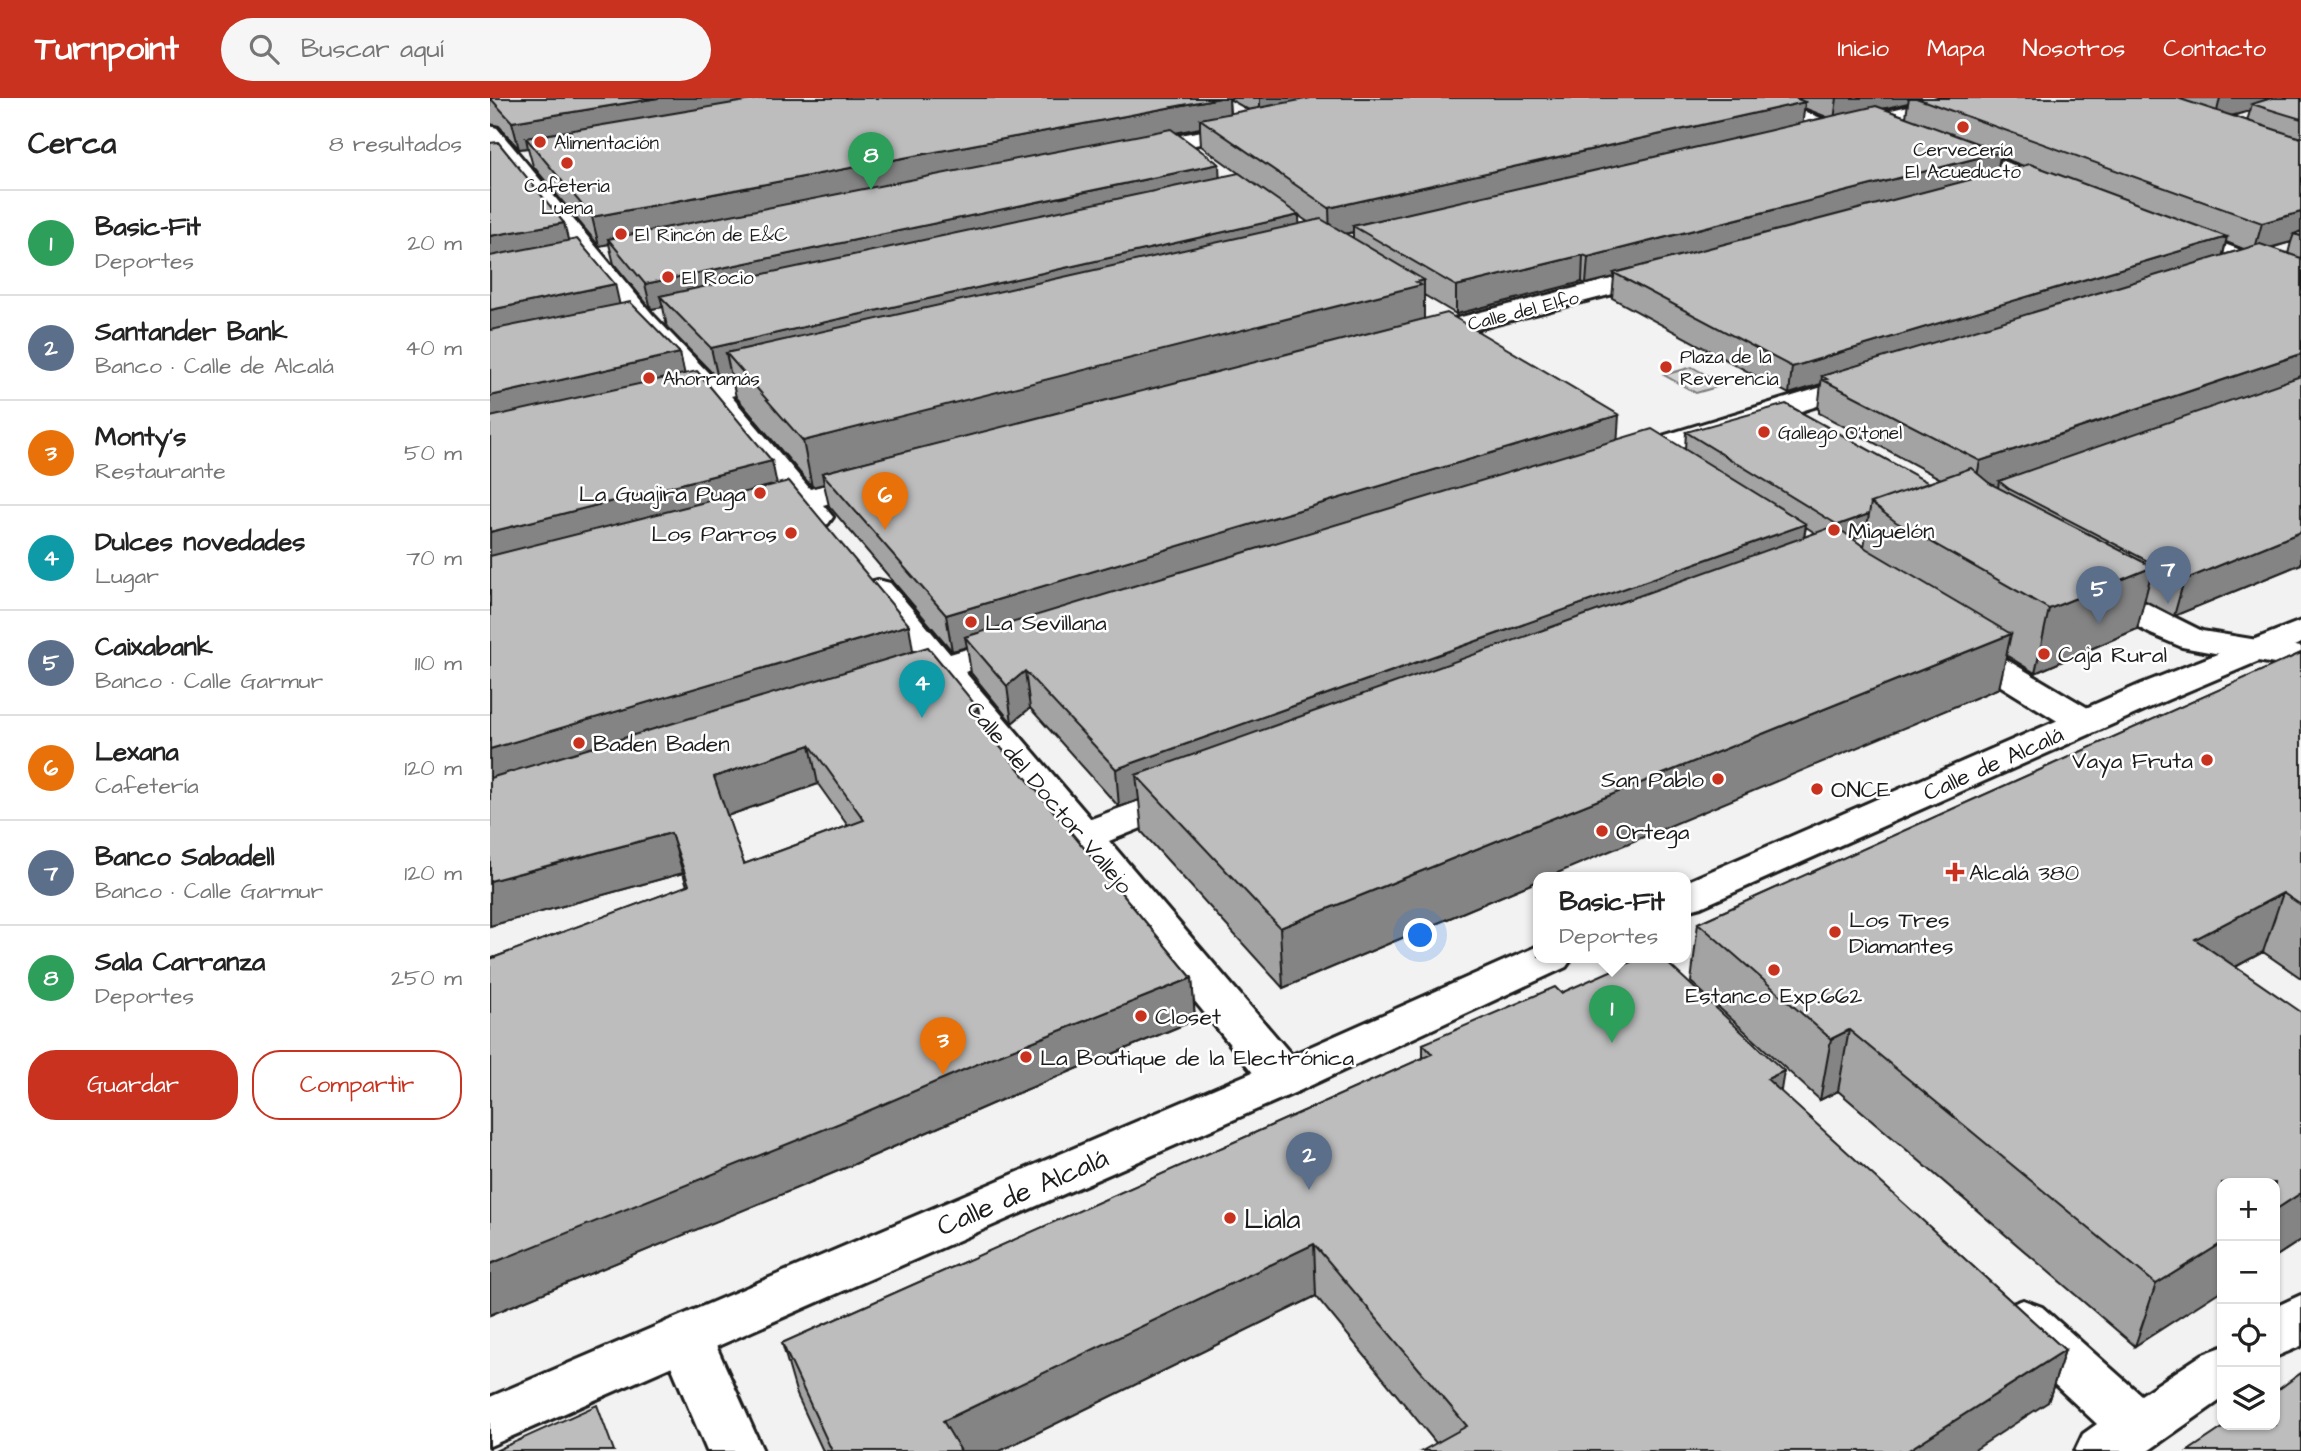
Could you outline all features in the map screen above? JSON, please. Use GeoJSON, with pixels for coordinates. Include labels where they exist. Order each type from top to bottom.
{"type":"FeatureCollection","features":[{"type":"Feature","properties":{"kind":"street"},"geometry":{"type":"LineString","coordinates":[[1754,98],[1832,130]]}},
{"type":"Feature","properties":{"kind":"street"},"geometry":{"type":"LineString","coordinates":[[1792,139],[1969,98]]}},
{"type":"Feature","properties":{"kind":"street"},"geometry":{"type":"LineString","coordinates":[[1226,109],[1256,127]]}},
{"type":"Feature","properties":{"kind":"street"},"geometry":{"type":"LineString","coordinates":[[1874,120],[1907,132]]}},
{"type":"Feature","properties":{"kind":"street"},"geometry":{"type":"LineString","coordinates":[[1110,155],[1282,121]]}},
{"type":"Feature","properties":{"kind":"street"},"geometry":{"type":"LineString","coordinates":[[490,132],[596,257],[645,321],[710,392],[836,539]]}},
{"type":"Feature","properties":{"kind":"street"},"geometry":{"type":"LineString","coordinates":[[1931,141],[2078,196]]}},
{"type":"Feature","properties":{"kind":"street"},"geometry":{"type":"LineString","coordinates":[[1177,142],[1211,166]]}},
{"type":"Feature","properties":{"kind":"street"},"geometry":{"type":"LineString","coordinates":[[1982,190],[2028,178]]}},
{"type":"Feature","properties":{"kind":"street"},"geometry":{"type":"LineString","coordinates":[[2152,224],[2301,281]]}},
{"type":"Feature","properties":{"kind":"street"},"geometry":{"type":"LineString","coordinates":[[2202,278],[2301,248]]}},
{"type":"Feature","properties":{"kind":"street","name":"Calle del Elfo"},"geometry":{"type":"LineString","coordinates":[[1396,343],[1693,266]]}},
{"type":"Feature","properties":{"kind":"street"},"geometry":{"type":"LineString","coordinates":[[1425,310],[1489,349]]}},
{"type":"Feature","properties":{"kind":"street"},"geometry":{"type":"LineString","coordinates":[[644,407],[806,370]]}},
{"type":"Feature","properties":{"kind":"street"},"geometry":{"type":"LineString","coordinates":[[1601,464],[1900,371]]}},
{"type":"Feature","properties":{"kind":"street"},"geometry":{"type":"LineString","coordinates":[[1782,408],[1820,428]]}},
{"type":"Feature","properties":{"kind":"street"},"geometry":{"type":"LineString","coordinates":[[1623,428],[1689,470]]}},
{"type":"Feature","properties":{"kind":"street"},"geometry":{"type":"LineString","coordinates":[[736,519],[898,476]]}},
{"type":"Feature","properties":{"kind":"street","name":"Calle del Doctor Vallejo"},"geometry":{"type":"LineString","coordinates":[[860,570],[1284,1078]]}},
{"type":"Feature","properties":{"kind":"street"},"geometry":{"type":"LineString","coordinates":[[2070,576],[2174,632],[2217,646],[2301,659]]}},
{"type":"Feature","properties":{"kind":"street"},"geometry":{"type":"LineString","coordinates":[[1931,629],[2085,722]]}},
{"type":"Feature","properties":{"kind":"street","name":"Calle de Alcalá"},"geometry":{"type":"LineString","coordinates":[[1691,895],[2085,722],[2301,631]]}},
{"type":"Feature","properties":{"kind":"street"},"geometry":{"type":"LineString","coordinates":[[870,690],[1041,637]]}},
{"type":"Feature","properties":{"kind":"street"},"geometry":{"type":"LineString","coordinates":[[1084,836],[1223,784]]}},
{"type":"Feature","properties":{"kind":"street","name":"Calle de Alcalá"},"geometry":{"type":"LineString","coordinates":[[490,1422],[1284,1078],[1538,963]]}},
{"type":"Feature","properties":{"kind":"street"},"geometry":{"type":"LineString","coordinates":[[1993,1294],[2120,1439],[2217,1373]]}},
{"type":"Feature","properties":{"kind":"street"},"geometry":{"type":"LineString","coordinates":[[2280,1332],[2301,1317]]}},
{"type":"Feature","properties":{"kind":"street"},"geometry":{"type":"LineString","coordinates":[[685,1337],[735,1451]]}},
{"type":"Feature","properties":{"kind":"shaded area"},"geometry":{"type":"Polygon","coordinates":[[[1692,367],[1724,385],[1696,393],[1664,375],[1692,367]]]}},
{"type":"Feature","properties":{"kind":"building"},"geometry":{"type":"Polygon","coordinates":[[[490,98],[658,98],[512,122],[490,98]]]}},
{"type":"Feature","properties":{"kind":"building"},"geometry":{"type":"Polygon","coordinates":[[[763,98],[1220,98],[592,217],[526,138],[763,98]]]}},
{"type":"Feature","properties":{"kind":"building"},"geometry":{"type":"Polygon","coordinates":[[[1311,98],[1795,98],[1805,102],[1329,208],[1200,119],[1311,98]]]}},
{"type":"Feature","properties":{"kind":"building"},"geometry":{"type":"Polygon","coordinates":[[[1916,98],[2177,98],[2301,138],[2301,212],[2262,223],[1916,98]]]}},
{"type":"Feature","properties":{"kind":"building"},"geometry":{"type":"Polygon","coordinates":[[[2272,98],[2301,98],[2301,119],[2252,104],[2272,98]]]}},
{"type":"Feature","properties":{"kind":"building"},"geometry":{"type":"Polygon","coordinates":[[[1876,106],[2001,152],[1588,257],[1583,255],[1456,286],[1353,226],[1876,106]]]}},
{"type":"Feature","properties":{"kind":"building"},"geometry":{"type":"Polygon","coordinates":[[[1171,129],[1219,164],[645,284],[608,239],[1171,129]]]}},
{"type":"Feature","properties":{"kind":"building"},"geometry":{"type":"Polygon","coordinates":[[[498,142],[564,223],[490,236],[490,143],[498,142]]]}},
{"type":"Feature","properties":{"kind":"building"},"geometry":{"type":"Polygon","coordinates":[[[2030,164],[2227,237],[1792,367],[1614,273],[2030,164]]]}},
{"type":"Feature","properties":{"kind":"building"},"geometry":{"type":"Polygon","coordinates":[[[1239,173],[1299,215],[711,348],[660,296],[1239,173]]]}},
{"type":"Feature","properties":{"kind":"building"},"geometry":{"type":"Polygon","coordinates":[[[1321,219],[1424,280],[1416,282],[1421,285],[803,441],[726,353],[1321,219]]]}},
{"type":"Feature","properties":{"kind":"building"},"geometry":{"type":"Polygon","coordinates":[[[577,239],[615,284],[490,310],[490,256],[577,239]]]}},
{"type":"Feature","properties":{"kind":"building"},"geometry":{"type":"Polygon","coordinates":[[[2260,244],[2301,258],[2301,354],[1980,461],[1823,380],[1827,379],[1822,376],[2260,244]]]}},
{"type":"Feature","properties":{"kind":"building"},"geometry":{"type":"Polygon","coordinates":[[[630,302],[680,353],[490,396],[490,330],[630,302]]]}},
{"type":"Feature","properties":{"kind":"building"},"geometry":{"type":"Polygon","coordinates":[[[1447,313],[1619,415],[946,615],[822,473],[1447,313]]]}},
{"type":"Feature","properties":{"kind":"building"},"geometry":{"type":"Polygon","coordinates":[[[697,371],[772,461],[490,532],[490,417],[697,371]]]}},
{"type":"Feature","properties":{"kind":"building"},"geometry":{"type":"Polygon","coordinates":[[[2301,376],[2301,532],[2184,580],[2009,489],[1999,481],[2301,376]]]}},
{"type":"Feature","properties":{"kind":"building"},"geometry":{"type":"Polygon","coordinates":[[[1786,404],[1929,483],[1871,503],[1869,514],[1838,525],[1686,432],[1786,404]]]}},
{"type":"Feature","properties":{"kind":"building"},"geometry":{"type":"Polygon","coordinates":[[[1652,429],[1806,524],[1116,769],[1025,671],[1007,686],[965,637],[1652,429]]]}},
{"type":"Feature","properties":{"kind":"building"},"geometry":{"type":"Polygon","coordinates":[[[1971,468],[1989,483],[2153,567],[2049,609],[1896,522],[1871,503],[1971,468]]]}},
{"type":"Feature","properties":{"kind":"building"},"geometry":{"type":"Polygon","coordinates":[[[789,481],[909,625],[490,749],[490,556],[789,481]]]}},
{"type":"Feature","properties":{"kind":"building"},"geometry":{"type":"Polygon","coordinates":[[[1835,526],[1867,549],[2011,634],[1280,928],[1136,775],[1835,526]]]}},
{"type":"Feature","properties":{"kind":"building"},"geometry":{"type":"Polygon","coordinates":[[[928,647],[978,708],[972,713],[1192,978],[490,1264],[490,959],[689,885],[671,833],[490,881],[490,778],[928,647]],[[810,745],[714,777],[744,864],[864,820],[810,745]]]}},
{"type":"Feature","properties":{"kind":"building"},"geometry":{"type":"Polygon","coordinates":[[[2301,653],[2301,905],[2283,893],[2195,939],[2301,1012],[2301,1193],[2280,1207],[2280,1178],[2217,1178],[2217,1246],[2156,1284],[1849,1030],[1831,1039],[1698,923],[2301,653]]]}},
{"type":"Feature","properties":{"kind":"building"},"geometry":{"type":"Polygon","coordinates":[[[1628,963],[1667,963],[1784,1071],[1767,1079],[2065,1350],[1907,1451],[1422,1451],[1467,1426],[1314,1244],[943,1421],[961,1451],[832,1451],[782,1343],[1432,1054],[1423,1044],[1555,987],[1561,993],[1628,963]]]}},
{"type":"Feature","properties":{"kind":"building"},"geometry":{"type":"Polygon","coordinates":[[[2301,1373],[2301,1451],[2188,1451],[2220,1430],[2280,1430],[2280,1388],[2301,1373]]]}},
{"type":"Feature","properties":{"kind":"building"},"geometry":{"type":"Polygon","coordinates":[[[597,1405],[614,1451],[495,1451],[597,1405]]]}},
{"type":"Feature","properties":{"kind":"place","name":"Cervecería El Acueducto"},"geometry":{"type":"Point","coordinates":[1963,127]}},
{"type":"Feature","properties":{"kind":"place","name":"Alimentación"},"geometry":{"type":"Point","coordinates":[540,142]}},
{"type":"Feature","properties":{"kind":"place","name":"Cafeteria Luena"},"geometry":{"type":"Point","coordinates":[567,163]}},
{"type":"Feature","properties":{"kind":"place","name":"Sala Carranza"},"geometry":{"type":"Point","coordinates":[871,190]}},
{"type":"Feature","properties":{"kind":"place","name":"El Rincón de E&C"},"geometry":{"type":"Point","coordinates":[621,234]}},
{"type":"Feature","properties":{"kind":"place","name":"El Rocio"},"geometry":{"type":"Point","coordinates":[668,277]}},
{"type":"Feature","properties":{"kind":"place","name":"Plaza de la Reverencia"},"geometry":{"type":"Point","coordinates":[1666,367]}},
{"type":"Feature","properties":{"kind":"place","name":"Ahorramás"},"geometry":{"type":"Point","coordinates":[649,378]}},
{"type":"Feature","properties":{"kind":"place","name":"Gallego O'tonel"},"geometry":{"type":"Point","coordinates":[1764,432]}},
{"type":"Feature","properties":{"kind":"place","name":"La Guajira Puga"},"geometry":{"type":"Point","coordinates":[760,493]}},
{"type":"Feature","properties":{"kind":"place","name":"Lexana"},"geometry":{"type":"Point","coordinates":[885,530]}},
{"type":"Feature","properties":{"kind":"place","name":"Miguelón"},"geometry":{"type":"Point","coordinates":[1834,530]}},
{"type":"Feature","properties":{"kind":"place","name":"Los Parros"},"geometry":{"type":"Point","coordinates":[791,533]}},
{"type":"Feature","properties":{"kind":"place","name":"Banco Sabadell"},"geometry":{"type":"Point","coordinates":[2168,604]}},
{"type":"Feature","properties":{"kind":"place","name":"La Sevillana"},"geometry":{"type":"Point","coordinates":[971,622]}},
{"type":"Feature","properties":{"kind":"place","name":"Caixabank"},"geometry":{"type":"Point","coordinates":[2099,624]}},
{"type":"Feature","properties":{"kind":"place","name":"Caja Rural"},"geometry":{"type":"Point","coordinates":[2044,654]}},
{"type":"Feature","properties":{"kind":"place","name":"Dulces novedades"},"geometry":{"type":"Point","coordinates":[922,718]}},
{"type":"Feature","properties":{"kind":"place","name":"Baden Baden"},"geometry":{"type":"Point","coordinates":[579,743]}},
{"type":"Feature","properties":{"kind":"place","name":"Vaya Fruta"},"geometry":{"type":"Point","coordinates":[2207,760]}},
{"type":"Feature","properties":{"kind":"place","name":"San Pablo"},"geometry":{"type":"Point","coordinates":[1718,779]}},
{"type":"Feature","properties":{"kind":"place","name":"ONCE"},"geometry":{"type":"Point","coordinates":[1817,789]}},
{"type":"Feature","properties":{"kind":"place","name":"Ortega"},"geometry":{"type":"Point","coordinates":[1602,831]}},
{"type":"Feature","properties":{"kind":"place","name":"Alcalá 380"},"geometry":{"type":"Point","coordinates":[1955,872]}},
{"type":"Feature","properties":{"kind":"place","name":"Los Tres Diamantes"},"geometry":{"type":"Point","coordinates":[1835,932]}},
{"type":"Feature","properties":{"kind":"place","name":"Estanco Exp.662"},"geometry":{"type":"Point","coordinates":[1774,970]}},
{"type":"Feature","properties":{"kind":"place","name":"Closet"},"geometry":{"type":"Point","coordinates":[1141,1016]}},
{"type":"Feature","properties":{"kind":"place","name":"Basic-Fit"},"geometry":{"type":"Point","coordinates":[1612,1043]}},
{"type":"Feature","properties":{"kind":"place","name":"La Boutique de la Electrónica"},"geometry":{"type":"Point","coordinates":[1026,1057]}},
{"type":"Feature","properties":{"kind":"place","name":"Monty's"},"geometry":{"type":"Point","coordinates":[943,1075]}},
{"type":"Feature","properties":{"kind":"place","name":"Santander Bank"},"geometry":{"type":"Point","coordinates":[1309,1190]}},
{"type":"Feature","properties":{"kind":"place","name":"Liala"},"geometry":{"type":"Point","coordinates":[1230,1218]}}]}
